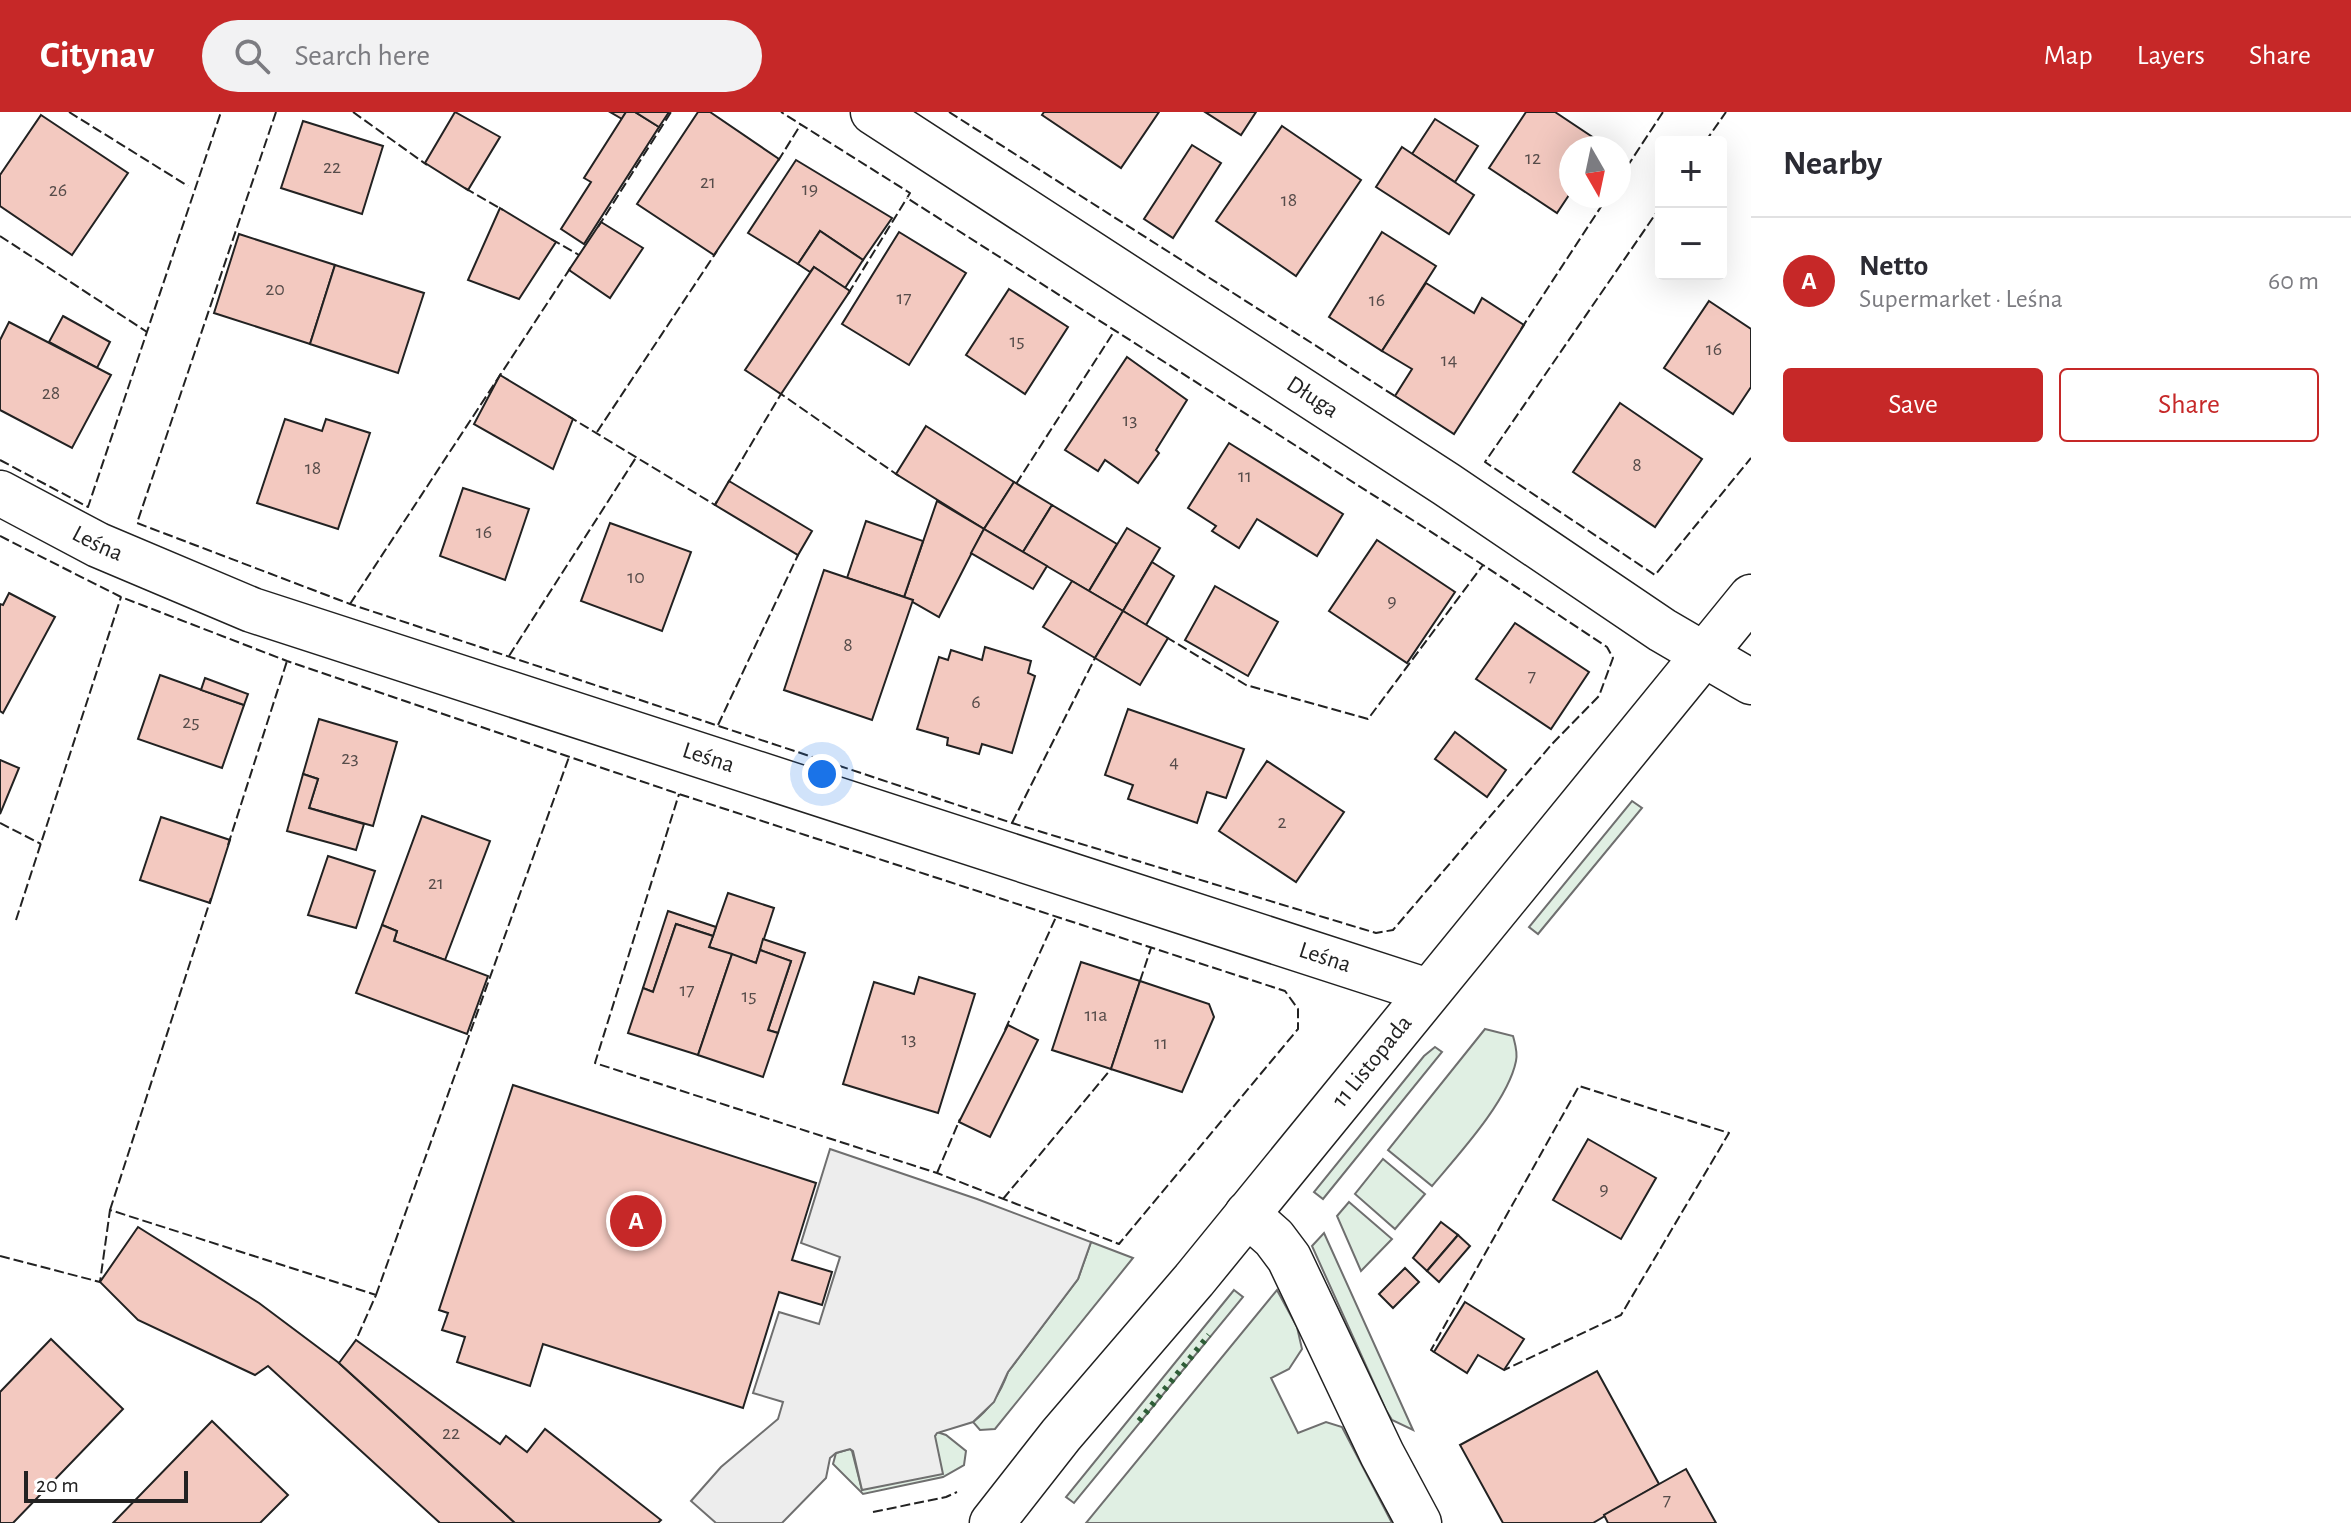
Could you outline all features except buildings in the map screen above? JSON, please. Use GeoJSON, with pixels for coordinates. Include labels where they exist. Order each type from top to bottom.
{"type":"FeatureCollection","features":[{"type":"Feature","properties":{"kind":"street","name":"Długa"},"geometry":{"type":"LineString","coordinates":[[873,112],[1419,466],[1662,630],[1751,682]]}},
{"type":"Feature","properties":{"kind":"street","name":"Leśna"},"geometry":{"type":"LineString","coordinates":[[0,493],[98,545],[252,610],[1428,991]]}},
{"type":"Feature","properties":{"kind":"street","name":"11 Listopada"},"geometry":{"type":"LineString","coordinates":[[992,1523],[1061,1435],[1194,1280],[1751,597]]}},
{"type":"Feature","properties":{"kind":"street"},"geometry":{"type":"LineString","coordinates":[[1247,1214],[1274,1238],[1289,1258],[1382,1454],[1419,1523]]}},
{"type":"Feature","properties":{"kind":"green space"},"geometry":{"type":"Polygon","coordinates":[[[1632,801],[1642,808],[1538,934],[1529,927],[1632,801]]]}},
{"type":"Feature","properties":{"kind":"green space"},"geometry":{"type":"Polygon","coordinates":[[[1485,1029],[1513,1036],[1517,1058],[1511,1077],[1481,1127],[1432,1186],[1388,1150],[1485,1029]]]}},
{"type":"Feature","properties":{"kind":"green space"},"geometry":{"type":"Polygon","coordinates":[[[1435,1047],[1442,1052],[1323,1199],[1314,1192],[1424,1056],[1435,1047]]]}},
{"type":"Feature","properties":{"kind":"green space"},"geometry":{"type":"Polygon","coordinates":[[[1383,1159],[1425,1194],[1395,1229],[1355,1194],[1383,1159]]]}},
{"type":"Feature","properties":{"kind":"green space"},"geometry":{"type":"Polygon","coordinates":[[[1349,1202],[1392,1239],[1361,1271],[1337,1216],[1349,1202]]]}},
{"type":"Feature","properties":{"kind":"green space"},"geometry":{"type":"Polygon","coordinates":[[[1324,1233],[1413,1430],[1392,1420],[1386,1410],[1312,1246],[1324,1233]]]}},
{"type":"Feature","properties":{"kind":"green space"},"geometry":{"type":"Polygon","coordinates":[[[1091,1242],[1133,1258],[995,1429],[980,1430],[973,1422],[994,1400],[1008,1372],[1078,1279],[1091,1242]]]}},
{"type":"Feature","properties":{"kind":"green space"},"geometry":{"type":"Polygon","coordinates":[[[1234,1290],[1243,1297],[1074,1503],[1066,1497],[1234,1290]]]}},
{"type":"Feature","properties":{"kind":"green space"},"geometry":{"type":"Polygon","coordinates":[[[1277,1290],[1297,1327],[1302,1349],[1289,1369],[1271,1378],[1298,1433],[1326,1422],[1342,1427],[1392,1523],[1086,1523],[1277,1290]]]}},
{"type":"Feature","properties":{"kind":"green space"},"geometry":{"type":"Polygon","coordinates":[[[937,1432],[946,1435],[966,1451],[964,1465],[943,1477],[863,1494],[833,1464],[836,1453],[850,1449],[862,1490],[937,1432]]]}},
{"type":"Feature","properties":{"kind":"shaded area"},"geometry":{"type":"Polygon","coordinates":[[[830,1149],[1091,1242],[1078,1279],[1008,1372],[994,1402],[973,1422],[935,1436],[943,1474],[862,1490],[850,1449],[830,1458],[826,1478],[782,1523],[716,1523],[691,1501],[721,1467],[778,1419],[783,1402],[753,1393],[779,1312],[819,1324],[840,1257],[801,1243],[830,1149]]]}},
{"type":"Feature","properties":{"kind":"hedge"},"geometry":{"type":"LineString","coordinates":[[1139,1421],[1209,1335]]}},
{"type":"Feature","properties":{"kind":"fence"},"geometry":{"type":"LineString","coordinates":[[69,112],[188,186]]}},
{"type":"Feature","properties":{"kind":"fence"},"geometry":{"type":"LineString","coordinates":[[0,460],[88,507],[221,112]]}},
{"type":"Feature","properties":{"kind":"fence"},"geometry":{"type":"LineString","coordinates":[[276,112],[137,523],[350,604],[1012,823],[1376,933],[1393,930],[1552,744],[1599,696],[1613,658],[1607,647],[907,198],[910,193],[781,112]]}},
{"type":"Feature","properties":{"kind":"fence"},"geometry":{"type":"LineString","coordinates":[[353,112],[427,165]]}},
{"type":"Feature","properties":{"kind":"fence"},"geometry":{"type":"LineString","coordinates":[[598,227],[671,112]]}},
{"type":"Feature","properties":{"kind":"fence"},"geometry":{"type":"LineString","coordinates":[[949,112],[1398,398]]}},
{"type":"Feature","properties":{"kind":"fence"},"geometry":{"type":"LineString","coordinates":[[1631,161],[1663,112]]}},
{"type":"Feature","properties":{"kind":"fence"},"geometry":{"type":"LineString","coordinates":[[1709,136],[1726,112]]}},
{"type":"Feature","properties":{"kind":"fence"},"geometry":{"type":"LineString","coordinates":[[778,161],[801,124]]}},
{"type":"Feature","properties":{"kind":"fence"},"geometry":{"type":"LineString","coordinates":[[465,188],[503,210]]}},
{"type":"Feature","properties":{"kind":"fence"},"geometry":{"type":"LineString","coordinates":[[848,294],[907,198]]}},
{"type":"Feature","properties":{"kind":"fence"},"geometry":{"type":"LineString","coordinates":[[1521,329],[1600,208]]}},
{"type":"Feature","properties":{"kind":"fence"},"geometry":{"type":"LineString","coordinates":[[1660,208],[1485,462],[1655,575],[1751,458]]}},
{"type":"Feature","properties":{"kind":"fence"},"geometry":{"type":"LineString","coordinates":[[0,236],[147,332]]}},
{"type":"Feature","properties":{"kind":"fence"},"geometry":{"type":"LineString","coordinates":[[551,239],[579,255]]}},
{"type":"Feature","properties":{"kind":"fence"},"geometry":{"type":"LineString","coordinates":[[597,432],[717,251]]}},
{"type":"Feature","properties":{"kind":"fence"},"geometry":{"type":"LineString","coordinates":[[350,604],[571,267]]}},
{"type":"Feature","properties":{"kind":"fence"},"geometry":{"type":"LineString","coordinates":[[1016,484],[1115,330]]}},
{"type":"Feature","properties":{"kind":"fence"},"geometry":{"type":"LineString","coordinates":[[728,483],[781,394],[899,476]]}},
{"type":"Feature","properties":{"kind":"fence"},"geometry":{"type":"LineString","coordinates":[[568,416],[715,505],[717,501]]}},
{"type":"Feature","properties":{"kind":"fence"},"geometry":{"type":"LineString","coordinates":[[509,656],[637,456]]}},
{"type":"Feature","properties":{"kind":"fence"},"geometry":{"type":"LineString","coordinates":[[0,536],[121,597],[287,661],[679,794],[1285,991],[1298,1009],[1298,1029],[1119,1244],[937,1173],[595,1063],[679,794]]}},
{"type":"Feature","properties":{"kind":"fence"},"geometry":{"type":"LineString","coordinates":[[718,725],[798,555]]}},
{"type":"Feature","properties":{"kind":"fence"},"geometry":{"type":"LineString","coordinates":[[1166,637],[1246,685],[1368,719],[1483,565]]}},
{"type":"Feature","properties":{"kind":"fence"},"geometry":{"type":"LineString","coordinates":[[16,920],[121,597]]}},
{"type":"Feature","properties":{"kind":"fence"},"geometry":{"type":"LineString","coordinates":[[1012,823],[1095,658]]}},
{"type":"Feature","properties":{"kind":"fence"},"geometry":{"type":"LineString","coordinates":[[228,845],[287,661]]}},
{"type":"Feature","properties":{"kind":"fence"},"geometry":{"type":"LineString","coordinates":[[376,1295],[569,757]]}},
{"type":"Feature","properties":{"kind":"fence"},"geometry":{"type":"LineString","coordinates":[[0,823],[41,844]]}},
{"type":"Feature","properties":{"kind":"fence"},"geometry":{"type":"LineString","coordinates":[[110,1210],[211,898]]}},
{"type":"Feature","properties":{"kind":"fence"},"geometry":{"type":"LineString","coordinates":[[1005,1030],[1056,917]]}},
{"type":"Feature","properties":{"kind":"fence"},"geometry":{"type":"LineString","coordinates":[[1140,981],[1151,948]]}},
{"type":"Feature","properties":{"kind":"fence"},"geometry":{"type":"LineString","coordinates":[[1003,1199],[1111,1069]]}},
{"type":"Feature","properties":{"kind":"fence"},"geometry":{"type":"LineString","coordinates":[[1434,1352],[1431,1350],[1579,1086],[1729,1133],[1621,1315],[1504,1370]]}},
{"type":"Feature","properties":{"kind":"fence"},"geometry":{"type":"LineString","coordinates":[[937,1173],[960,1119]]}},
{"type":"Feature","properties":{"kind":"fence"},"geometry":{"type":"LineString","coordinates":[[0,1256],[100,1282],[110,1210],[376,1295],[356,1340]]}},
{"type":"Feature","properties":{"kind":"fence"},"geometry":{"type":"LineString","coordinates":[[873,1512],[957,1492]]}},
{"type":"Feature","properties":{"kind":"place","name":"Netto"},"geometry":{"type":"Point","coordinates":[636,1221]}}]}
